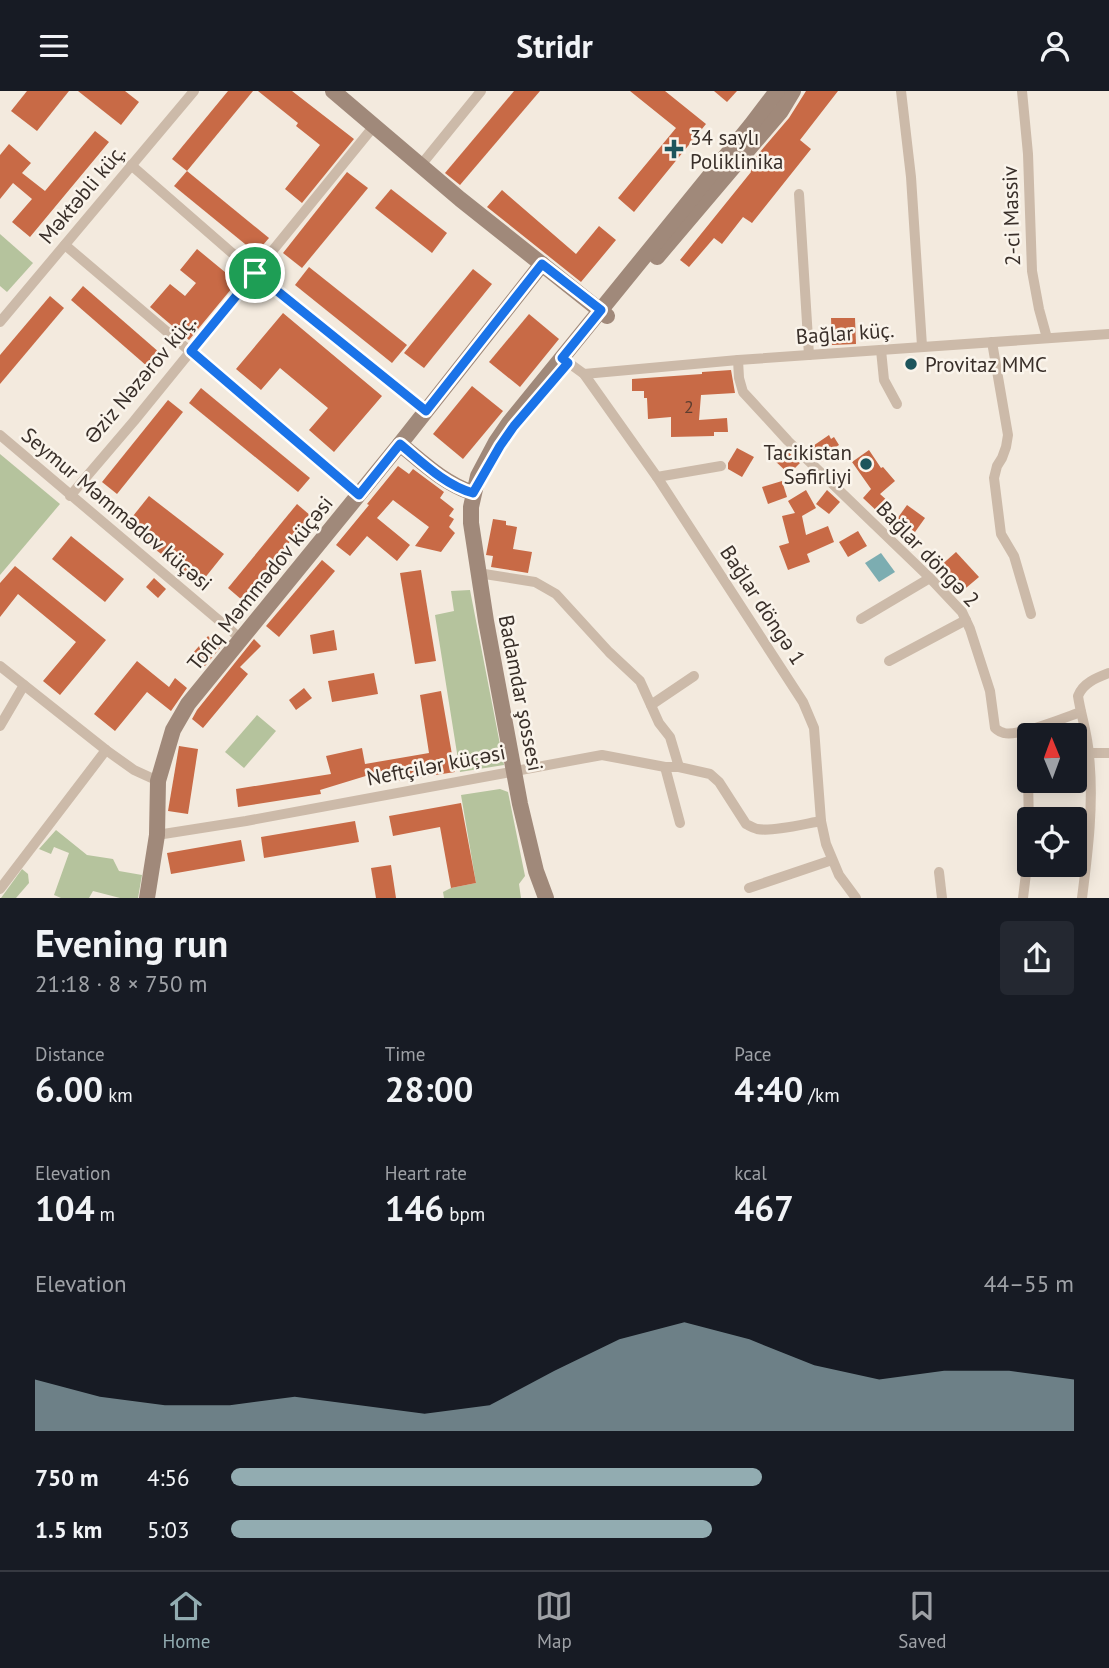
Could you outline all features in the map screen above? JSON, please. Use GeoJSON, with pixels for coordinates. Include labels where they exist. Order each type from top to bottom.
{"type":"FeatureCollection","features":[{"type":"Feature","properties":{"kind":"main road","name":"Badamdar şossesi"},"geometry":{"type":"LineString","coordinates":[[604,313],[777,91]]}},
{"type":"Feature","properties":{"kind":"main road","name":"Badamdar şossesi"},"geometry":{"type":"LineString","coordinates":[[546,898],[536,871],[520,804],[478,573],[471,523],[473,493],[500,446],[565,360],[780,111],[793,91]]}},
{"type":"Feature","properties":{"kind":"main road"},"geometry":{"type":"LineString","coordinates":[[339,93],[374,126],[604,313]]}},
{"type":"Feature","properties":{"kind":"main road","name":"Tofiq Məmmədov küçəsi"},"geometry":{"type":"LineString","coordinates":[[147,898],[157,835],[158,781],[173,730],[188,704],[359,495],[542,264]]}},
{"type":"Feature","properties":{"kind":"main road"},"geometry":{"type":"LineString","coordinates":[[400,444],[447,482],[473,493]]}},
{"type":"Feature","properties":{"kind":"street","name":"Məktəbli küç."},"geometry":{"type":"LineString","coordinates":[[0,322],[194,91]]}},
{"type":"Feature","properties":{"kind":"street"},"geometry":{"type":"LineString","coordinates":[[421,165],[481,91]]}},
{"type":"Feature","properties":{"kind":"street"},"geometry":{"type":"LineString","coordinates":[[901,91],[911,177],[922,346]]}},
{"type":"Feature","properties":{"kind":"street","name":"2-ci Massiv"},"geometry":{"type":"LineString","coordinates":[[1022,91],[1028,154],[1032,271],[1047,338]]}},
{"type":"Feature","properties":{"kind":"street","name":"Əziz Nəzərov küç."},"geometry":{"type":"LineString","coordinates":[[70,496],[374,126]]}},
{"type":"Feature","properties":{"kind":"street"},"geometry":{"type":"LineString","coordinates":[[131,165],[255,273],[426,411]]}},
{"type":"Feature","properties":{"kind":"street"},"geometry":{"type":"LineString","coordinates":[[799,194],[809,355]]}},
{"type":"Feature","properties":{"kind":"street"},"geometry":{"type":"LineString","coordinates":[[65,245],[359,495]]}},
{"type":"Feature","properties":{"kind":"street","name":"Bağlar küç."},"geometry":{"type":"LineString","coordinates":[[584,374],[738,360],[1109,334]]}},
{"type":"Feature","properties":{"kind":"street"},"geometry":{"type":"LineString","coordinates":[[992,342],[1008,435],[994,478],[1001,534],[1014,556],[1031,614]]}},
{"type":"Feature","properties":{"kind":"street"},"geometry":{"type":"LineString","coordinates":[[881,350],[884,380],[897,404]]}},
{"type":"Feature","properties":{"kind":"street","name":"Bağlar döngə 1"},"geometry":{"type":"LineString","coordinates":[[565,360],[584,374],[657,477],[803,702],[814,728],[821,821],[826,844],[839,874],[856,898]]}},
{"type":"Feature","properties":{"kind":"street","name":"Bağlar döngə 2"},"geometry":{"type":"LineString","coordinates":[[738,360],[743,392],[754,405],[962,612],[990,691],[995,727],[997,731],[1007,734],[1017,732]]}},
{"type":"Feature","properties":{"kind":"street","name":"Seymur Məmmədov küçəsi"},"geometry":{"type":"LineString","coordinates":[[0,435],[242,639]]}},
{"type":"Feature","properties":{"kind":"street"},"geometry":{"type":"LineString","coordinates":[[657,477],[720,467]]}},
{"type":"Feature","properties":{"kind":"street"},"geometry":{"type":"LineString","coordinates":[[478,573],[535,582],[556,594],[609,652],[640,681],[659,723],[670,737],[679,767]]}},
{"type":"Feature","properties":{"kind":"street"},"geometry":{"type":"LineString","coordinates":[[861,619],[930,578]]}},
{"type":"Feature","properties":{"kind":"street"},"geometry":{"type":"LineString","coordinates":[[889,661],[966,620]]}},
{"type":"Feature","properties":{"kind":"street"},"geometry":{"type":"LineString","coordinates":[[0,666],[134,771],[158,781]]}},
{"type":"Feature","properties":{"kind":"street"},"geometry":{"type":"LineString","coordinates":[[1082,898],[1087,864],[1091,777],[1078,696],[1089,682],[1109,673]]}},
{"type":"Feature","properties":{"kind":"street"},"geometry":{"type":"LineString","coordinates":[[650,705],[694,676]]}},
{"type":"Feature","properties":{"kind":"street"},"geometry":{"type":"LineString","coordinates":[[0,726],[24,685]]}},
{"type":"Feature","properties":{"kind":"street"},"geometry":{"type":"LineString","coordinates":[[1048,723],[1081,712]]}},
{"type":"Feature","properties":{"kind":"street"},"geometry":{"type":"LineString","coordinates":[[0,889],[106,750]]}},
{"type":"Feature","properties":{"kind":"street"},"geometry":{"type":"LineString","coordinates":[[1089,753],[1109,753]]}},
{"type":"Feature","properties":{"kind":"street","name":"Neftçilər küçəsi"},"geometry":{"type":"LineString","coordinates":[[157,835],[602,755],[710,774],[719,782],[746,824],[753,828],[821,821]]}},
{"type":"Feature","properties":{"kind":"street"},"geometry":{"type":"LineString","coordinates":[[665,767],[680,823]]}},
{"type":"Feature","properties":{"kind":"street"},"geometry":{"type":"LineString","coordinates":[[749,888],[832,860]]}},
{"type":"Feature","properties":{"kind":"street"},"geometry":{"type":"LineString","coordinates":[[939,872],[942,898]]}},
{"type":"Feature","properties":{"kind":"street"},"geometry":{"type":"LineString","coordinates":[[1023,898],[1026,877]]}},
{"type":"Feature","properties":{"kind":"green space"},"geometry":{"type":"Polygon","coordinates":[[[0,234],[33,263],[7,292],[0,286],[0,234]]]}},
{"type":"Feature","properties":{"kind":"green space"},"geometry":{"type":"Polygon","coordinates":[[[0,454],[60,504],[0,575],[0,454]]]}},
{"type":"Feature","properties":{"kind":"green space"},"geometry":{"type":"Polygon","coordinates":[[[470,590],[504,765],[460,772],[435,615],[454,611],[451,591],[470,590]]]}},
{"type":"Feature","properties":{"kind":"green space"},"geometry":{"type":"Polygon","coordinates":[[[257,715],[276,731],[244,768],[225,752],[257,715]]]}},
{"type":"Feature","properties":{"kind":"green space"},"geometry":{"type":"Polygon","coordinates":[[[500,789],[508,792],[525,876],[519,884],[521,898],[444,898],[443,892],[451,888],[476,883],[461,795],[500,789]]]}},
{"type":"Feature","properties":{"kind":"green space"},"geometry":{"type":"Polygon","coordinates":[[[56,830],[87,855],[113,859],[119,871],[142,875],[138,898],[120,898],[93,891],[89,898],[61,898],[54,895],[69,853],[54,847],[51,854],[39,849],[56,830]]]}},
{"type":"Feature","properties":{"kind":"green space"},"geometry":{"type":"Polygon","coordinates":[[[22,869],[28,874],[29,883],[16,898],[1,898],[22,869]]]}},
{"type":"Feature","properties":{"kind":"water"},"geometry":{"type":"Polygon","coordinates":[[[881,553],[895,572],[879,582],[865,563],[881,553]]]}},
{"type":"Feature","properties":{"kind":"building"},"geometry":{"type":"Polygon","coordinates":[[[27,91],[69,91],[37,131],[11,111],[27,91]]]}},
{"type":"Feature","properties":{"kind":"building"},"geometry":{"type":"Polygon","coordinates":[[[78,91],[125,91],[139,102],[121,125],[78,91]]]}},
{"type":"Feature","properties":{"kind":"building"},"geometry":{"type":"Polygon","coordinates":[[[228,91],[253,91],[187,171],[172,159],[228,91]]]}},
{"type":"Feature","properties":{"kind":"building"},"geometry":{"type":"Polygon","coordinates":[[[258,91],[292,91],[354,139],[302,203],[285,189],[320,145],[296,126],[298,123],[258,91]]]}},
{"type":"Feature","properties":{"kind":"building"},"geometry":{"type":"Polygon","coordinates":[[[514,91],[540,91],[460,185],[445,173],[514,91]]]}},
{"type":"Feature","properties":{"kind":"building"},"geometry":{"type":"Polygon","coordinates":[[[630,91],[665,91],[706,124],[634,212],[618,198],[676,128],[630,91]]]}},
{"type":"Feature","properties":{"kind":"building"},"geometry":{"type":"Polygon","coordinates":[[[714,91],[737,91],[727,102],[714,91]]]}},
{"type":"Feature","properties":{"kind":"building"},"geometry":{"type":"Polygon","coordinates":[[[806,91],[838,91],[800,140],[811,149],[752,223],[743,217],[722,244],[714,238],[689,267],[680,260],[751,172],[748,166],[789,118],[806,91]]]}},
{"type":"Feature","properties":{"kind":"building"},"geometry":{"type":"Polygon","coordinates":[[[95,131],[109,142],[30,237],[12,222],[32,199],[13,183],[0,199],[0,155],[9,144],[31,163],[22,173],[45,191],[95,131]]]}},
{"type":"Feature","properties":{"kind":"building"},"geometry":{"type":"Polygon","coordinates":[[[187,171],[269,238],[256,253],[174,186],[187,171]]]}},
{"type":"Feature","properties":{"kind":"building"},"geometry":{"type":"Polygon","coordinates":[[[347,172],[368,188],[302,268],[283,253],[347,172]]]}},
{"type":"Feature","properties":{"kind":"building"},"geometry":{"type":"Polygon","coordinates":[[[391,189],[447,233],[432,253],[375,208],[391,189]]]}},
{"type":"Feature","properties":{"kind":"building"},"geometry":{"type":"Polygon","coordinates":[[[502,190],[576,254],[599,226],[616,240],[581,282],[487,207],[502,190]]]}},
{"type":"Feature","properties":{"kind":"building"},"geometry":{"type":"Polygon","coordinates":[[[197,249],[237,282],[189,340],[150,307],[170,284],[185,296],[196,283],[180,270],[197,249]]]}},
{"type":"Feature","properties":{"kind":"building"},"geometry":{"type":"Polygon","coordinates":[[[309,267],[407,345],[392,363],[295,285],[309,267]]]}},
{"type":"Feature","properties":{"kind":"building"},"geometry":{"type":"Polygon","coordinates":[[[473,269],[492,284],[424,368],[404,353],[473,269]]]}},
{"type":"Feature","properties":{"kind":"building"},"geometry":{"type":"Polygon","coordinates":[[[83,286],[160,353],[148,367],[71,300],[83,286]]]}},
{"type":"Feature","properties":{"kind":"building"},"geometry":{"type":"Polygon","coordinates":[[[50,296],[64,308],[0,384],[0,355],[50,296]]]}},
{"type":"Feature","properties":{"kind":"building"},"geometry":{"type":"Polygon","coordinates":[[[283,313],[382,396],[334,452],[309,430],[328,408],[280,368],[261,390],[236,369],[283,313]]]}},
{"type":"Feature","properties":{"kind":"building"},"geometry":{"type":"Polygon","coordinates":[[[529,314],[559,339],[520,387],[489,362],[529,314]]]}},
{"type":"Feature","properties":{"kind":"building"},"geometry":{"type":"Polygon","coordinates":[[[831,318],[855,318],[856,344],[832,345],[831,318]]]}},
{"type":"Feature","properties":{"kind":"building"},"geometry":{"type":"Polygon","coordinates":[[[731,370],[735,393],[701,395],[699,420],[727,418],[728,432],[714,432],[714,436],[671,437],[671,417],[648,419],[644,391],[632,391],[632,379],[731,370]]]}},
{"type":"Feature","properties":{"kind":"building"},"geometry":{"type":"Polygon","coordinates":[[[472,386],[503,411],[463,459],[433,434],[472,386]]]}},
{"type":"Feature","properties":{"kind":"building"},"geometry":{"type":"Polygon","coordinates":[[[201,388],[310,478],[298,492],[189,403],[201,388]]]}},
{"type":"Feature","properties":{"kind":"building"},"geometry":{"type":"Polygon","coordinates":[[[168,400],[183,412],[117,494],[102,482],[168,400]]]}},
{"type":"Feature","properties":{"kind":"building"},"geometry":{"type":"Polygon","coordinates":[[[829,435],[831,439],[834,437],[839,445],[836,447],[839,451],[821,462],[810,448],[829,435]]]}},
{"type":"Feature","properties":{"kind":"building"},"geometry":{"type":"Polygon","coordinates":[[[737,448],[754,457],[742,477],[728,469],[728,463],[737,448]]]}},
{"type":"Feature","properties":{"kind":"building"},"geometry":{"type":"Polygon","coordinates":[[[785,449],[800,463],[789,474],[774,460],[785,449]]]}},
{"type":"Feature","properties":{"kind":"building"},"geometry":{"type":"Polygon","coordinates":[[[869,450],[881,468],[895,481],[880,494],[890,503],[880,514],[863,498],[871,489],[852,462],[869,450]]]}},
{"type":"Feature","properties":{"kind":"building"},"geometry":{"type":"Polygon","coordinates":[[[398,466],[409,474],[413,469],[444,492],[440,498],[454,509],[449,516],[454,519],[449,527],[455,533],[441,552],[415,546],[429,527],[393,500],[377,518],[410,545],[397,561],[367,536],[350,556],[336,545],[398,466]]]}},
{"type":"Feature","properties":{"kind":"building"},"geometry":{"type":"Polygon","coordinates":[[[782,481],[787,497],[768,504],[762,487],[782,481]]]}},
{"type":"Feature","properties":{"kind":"building"},"geometry":{"type":"Polygon","coordinates":[[[806,490],[816,508],[802,516],[806,535],[828,526],[834,542],[807,554],[810,562],[788,570],[779,546],[789,543],[782,516],[795,513],[788,501],[806,490]]]}},
{"type":"Feature","properties":{"kind":"building"},"geometry":{"type":"Polygon","coordinates":[[[827,490],[840,502],[829,514],[816,504],[827,490]]]}},
{"type":"Feature","properties":{"kind":"building"},"geometry":{"type":"Polygon","coordinates":[[[149,496],[224,554],[200,584],[125,526],[149,496]]]}},
{"type":"Feature","properties":{"kind":"building"},"geometry":{"type":"Polygon","coordinates":[[[297,504],[311,516],[242,600],[228,588],[297,504]]]}},
{"type":"Feature","properties":{"kind":"building"},"geometry":{"type":"Polygon","coordinates":[[[907,505],[925,518],[915,532],[897,519],[907,505]]]}},
{"type":"Feature","properties":{"kind":"building"},"geometry":{"type":"Polygon","coordinates":[[[493,519],[506,521],[506,525],[517,527],[513,549],[532,552],[528,573],[491,567],[493,556],[486,555],[493,519]]]}},
{"type":"Feature","properties":{"kind":"building"},"geometry":{"type":"Polygon","coordinates":[[[858,531],[867,546],[848,557],[839,542],[858,531]]]}},
{"type":"Feature","properties":{"kind":"building"},"geometry":{"type":"Polygon","coordinates":[[[71,536],[124,579],[105,602],[52,559],[71,536]]]}},
{"type":"Feature","properties":{"kind":"building"},"geometry":{"type":"Polygon","coordinates":[[[956,552],[979,577],[960,593],[938,568],[956,552]]]}},
{"type":"Feature","properties":{"kind":"building"},"geometry":{"type":"Polygon","coordinates":[[[322,560],[335,571],[279,637],[266,626],[322,560]]]}},
{"type":"Feature","properties":{"kind":"building"},"geometry":{"type":"Polygon","coordinates":[[[15,566],[106,640],[60,695],[43,681],[76,642],[18,594],[0,617],[0,583],[15,566]]]}},
{"type":"Feature","properties":{"kind":"building"},"geometry":{"type":"Polygon","coordinates":[[[421,570],[436,661],[415,664],[400,573],[421,570]]]}},
{"type":"Feature","properties":{"kind":"building"},"geometry":{"type":"Polygon","coordinates":[[[154,578],[166,589],[158,598],[146,587],[154,578]]]}},
{"type":"Feature","properties":{"kind":"building"},"geometry":{"type":"Polygon","coordinates":[[[334,630],[337,650],[313,654],[310,635],[334,630]]]}},
{"type":"Feature","properties":{"kind":"building"},"geometry":{"type":"Polygon","coordinates":[[[208,636],[220,648],[205,666],[192,654],[208,636]]]}},
{"type":"Feature","properties":{"kind":"building"},"geometry":{"type":"Polygon","coordinates":[[[254,639],[261,646],[240,667],[248,674],[203,728],[192,719],[197,710],[254,639]]]}},
{"type":"Feature","properties":{"kind":"building"},"geometry":{"type":"Polygon","coordinates":[[[137,661],[169,687],[175,678],[187,688],[171,711],[147,692],[115,731],[94,714],[137,661]]]}},
{"type":"Feature","properties":{"kind":"building"},"geometry":{"type":"Polygon","coordinates":[[[374,673],[378,694],[332,702],[328,681],[374,673]]]}},
{"type":"Feature","properties":{"kind":"building"},"geometry":{"type":"Polygon","coordinates":[[[304,688],[312,698],[296,710],[289,700],[304,688]]]}},
{"type":"Feature","properties":{"kind":"building"},"geometry":{"type":"Polygon","coordinates":[[[441,691],[455,772],[384,783],[382,771],[320,790],[321,794],[238,807],[236,789],[331,774],[326,756],[362,748],[365,764],[429,753],[420,695],[441,691]]]}},
{"type":"Feature","properties":{"kind":"building"},"geometry":{"type":"Polygon","coordinates":[[[179,746],[198,749],[188,814],[168,811],[179,746]]]}},
{"type":"Feature","properties":{"kind":"building"},"geometry":{"type":"Polygon","coordinates":[[[461,803],[476,883],[451,888],[440,827],[393,836],[389,816],[461,803]]]}},
{"type":"Feature","properties":{"kind":"building"},"geometry":{"type":"Polygon","coordinates":[[[355,821],[359,842],[264,858],[261,837],[355,821]]]}},
{"type":"Feature","properties":{"kind":"building"},"geometry":{"type":"Polygon","coordinates":[[[241,840],[245,861],[171,874],[167,853],[241,840]]]}},
{"type":"Feature","properties":{"kind":"building"},"geometry":{"type":"Polygon","coordinates":[[[391,865],[396,898],[376,898],[371,868],[391,865]]]}},
{"type":"Feature","properties":{"kind":"place","name":"34 saylı Poliklinika"},"geometry":{"type":"Point","coordinates":[674,149]}},
{"type":"Feature","properties":{"kind":"place","name":"Provitaz MMC"},"geometry":{"type":"Point","coordinates":[911,364]}},
{"type":"Feature","properties":{"kind":"place","name":"Tacikistan Səfirliyi"},"geometry":{"type":"Point","coordinates":[866,464]}},
{"type":"Feature","properties":{"kind":"route"},"geometry":{"type":"LineString","coordinates":[[542,264],[601,310],[562,358],[568,363],[500,446],[473,493],[447,482],[400,444],[359,495],[191,351],[255,273],[426,411],[542,264]]}}]}
